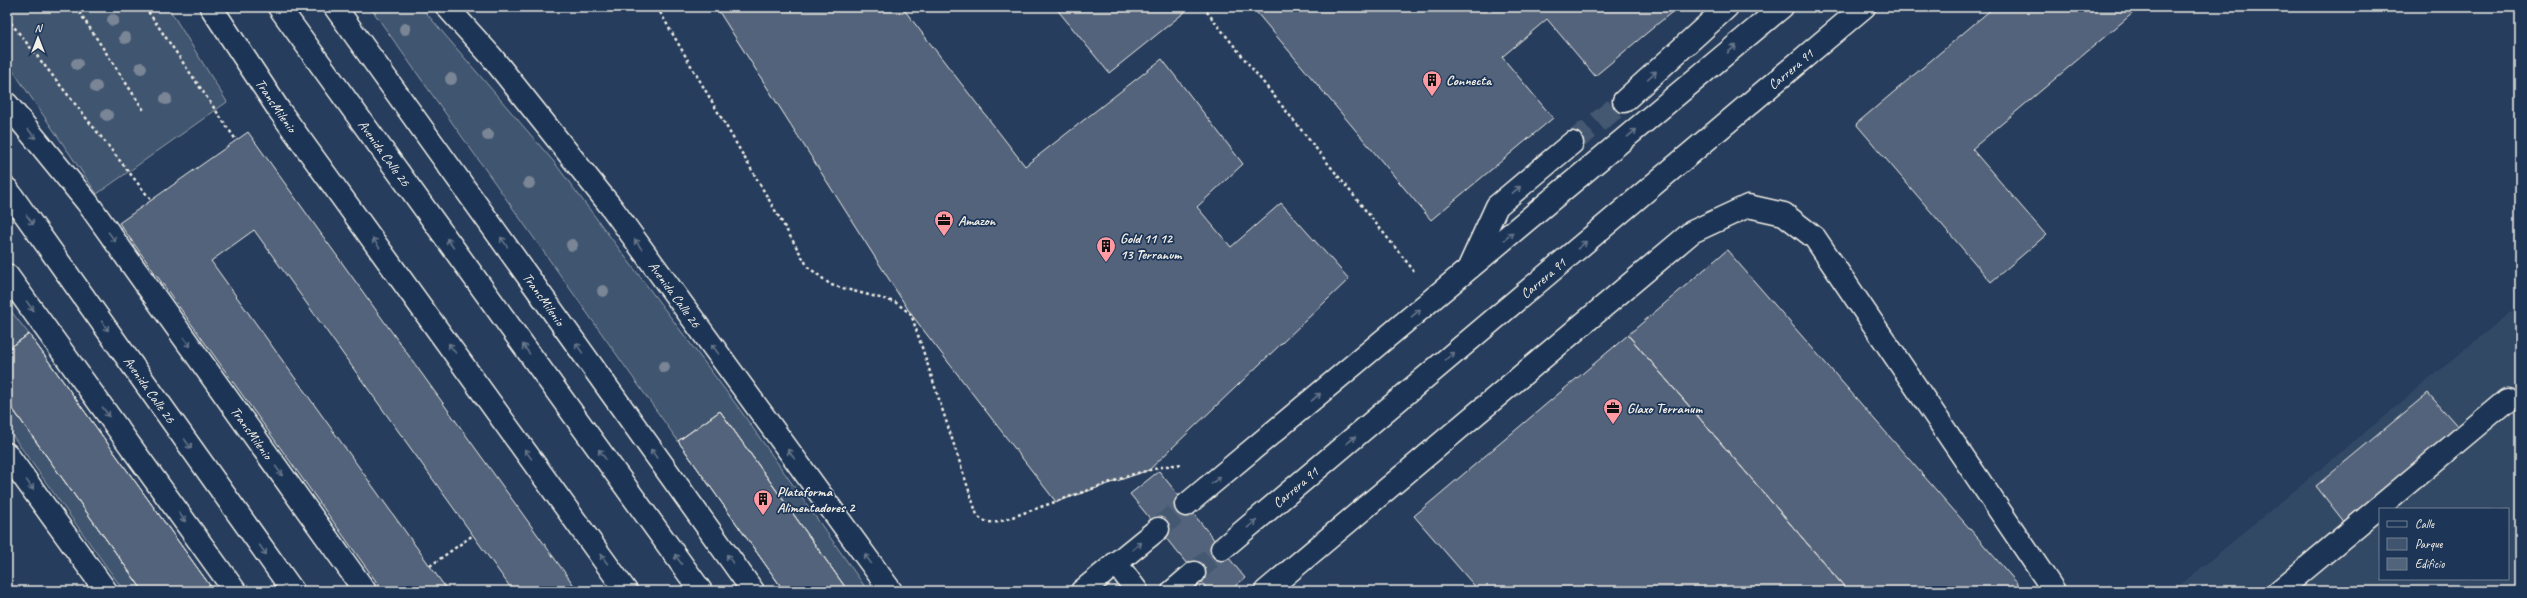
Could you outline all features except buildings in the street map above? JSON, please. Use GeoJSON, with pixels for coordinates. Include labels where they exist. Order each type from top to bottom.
{"type":"FeatureCollection","features":[{"type":"Feature","properties":{"kind":"main road","name":"TransMilenio"},"geometry":{"type":"LineString","coordinates":[[211,7],[279,110],[626,591]]}},
{"type":"Feature","properties":{"kind":"main road","name":"Avenida Calle 26"},"geometry":{"type":"LineString","coordinates":[[279,7],[701,591]]}},
{"type":"Feature","properties":{"kind":"main road","name":"TransMilenio"},"geometry":{"type":"LineString","coordinates":[[335,7],[753,591]]}},
{"type":"Feature","properties":{"kind":"main road","name":"Avenida Calle 26"},"geometry":{"type":"LineString","coordinates":[[447,7],[491,56],[612,208],[891,591]]}},
{"type":"Feature","properties":{"kind":"main road"},"geometry":{"type":"LineString","coordinates":[[1624,101],[1727,7]]}},
{"type":"Feature","properties":{"kind":"main road"},"geometry":{"type":"LineString","coordinates":[[1186,505],[1782,7]]}},
{"type":"Feature","properties":{"kind":"main road","name":"Carrera 91"},"geometry":{"type":"LineString","coordinates":[[1222,550],[1864,7]]}},
{"type":"Feature","properties":{"kind":"main road","name":"TransMilenio"},"geometry":{"type":"LineString","coordinates":[[7,104],[87,202],[365,591]]}},
{"type":"Feature","properties":{"kind":"main road"},"geometry":{"type":"LineString","coordinates":[[1468,269],[1497,206],[1572,143]]}},
{"type":"Feature","properties":{"kind":"main road","name":"Avenida Calle 26"},"geometry":{"type":"LineString","coordinates":[[7,188],[293,591]]}},
{"type":"Feature","properties":{"kind":"main road"},"geometry":{"type":"LineString","coordinates":[[1266,591],[1692,232],[1748,206],[1784,214],[1815,238],[2054,591]]}},
{"type":"Feature","properties":{"kind":"main road"},"geometry":{"type":"LineString","coordinates":[[7,275],[235,591]]}},
{"type":"Feature","properties":{"kind":"main road"},"geometry":{"type":"LineString","coordinates":[[2279,591],[2507,400]]}},
{"type":"Feature","properties":{"kind":"main road"},"geometry":{"type":"LineString","coordinates":[[7,454],[106,591]]}},
{"type":"Feature","properties":{"kind":"main road"},"geometry":{"type":"LineString","coordinates":[[1082,591],[1158,529]]}},
{"type":"Feature","properties":{"kind":"main road"},"geometry":{"type":"LineString","coordinates":[[1116,563],[1138,591]]}},
{"type":"Feature","properties":{"kind":"main road"},"geometry":{"type":"LineString","coordinates":[[1173,591],[1194,573]]}},
{"type":"Feature","properties":{"kind":"path"},"geometry":{"type":"LineString","coordinates":[[76,7],[145,112]]}},
{"type":"Feature","properties":{"kind":"path"},"geometry":{"type":"LineString","coordinates":[[145,7],[236,140]]}},
{"type":"Feature","properties":{"kind":"path"},"geometry":{"type":"LineString","coordinates":[[657,7],[808,267],[831,285],[894,302],[911,314],[977,514],[981,519],[989,523],[998,522],[1134,474],[1166,466],[1187,464]]}},
{"type":"Feature","properties":{"kind":"path"},"geometry":{"type":"LineString","coordinates":[[1203,7],[1416,272]]}},
{"type":"Feature","properties":{"kind":"path"},"geometry":{"type":"LineString","coordinates":[[7,18],[151,200]]}},
{"type":"Feature","properties":{"kind":"path"},"geometry":{"type":"LineString","coordinates":[[430,566],[473,535]]}},
{"type":"Feature","properties":{"kind":"shaded area"},"geometry":{"type":"Polygon","coordinates":[[[2520,304],[2520,591],[2173,591],[2520,304]]]}},
{"type":"Feature","properties":{"kind":"green space"},"geometry":{"type":"Polygon","coordinates":[[[7,7],[168,7],[227,102],[97,194],[7,62],[7,7]]]}},
{"type":"Feature","properties":{"kind":"green space"},"geometry":{"type":"Polygon","coordinates":[[[370,7],[421,7],[554,162],[738,407],[868,591],[848,591],[720,411],[678,441],[370,7]]]}},
{"type":"Feature","properties":{"kind":"green space"},"geometry":{"type":"Polygon","coordinates":[[[7,306],[29,334],[7,350],[7,306]]]}},
{"type":"Feature","properties":{"kind":"green space"},"geometry":{"type":"Polygon","coordinates":[[[7,401],[143,591],[124,591],[7,428],[7,401]]]}},
{"type":"Feature","properties":{"kind":"tunnel"},"geometry":{"type":"LineString","coordinates":[[1572,143],[1624,101]]}},
{"type":"Feature","properties":{"kind":"tunnel"},"geometry":{"type":"LineString","coordinates":[[1158,529],[1186,505]]}},
{"type":"Feature","properties":{"kind":"tunnel"},"geometry":{"type":"LineString","coordinates":[[1194,573],[1222,549]]}},
{"type":"Feature","properties":{"kind":"place","name":"Connecta"},"geometry":{"type":"Point","coordinates":[1432,97]}},
{"type":"Feature","properties":{"kind":"place","name":"Amazon"},"geometry":{"type":"Point","coordinates":[944,237]}},
{"type":"Feature","properties":{"kind":"place","name":"Gold 11 12 13 Terranum"},"geometry":{"type":"Point","coordinates":[1106,263]}},
{"type":"Feature","properties":{"kind":"place","name":"Glaxo Terranum"},"geometry":{"type":"Point","coordinates":[1613,425]}},
{"type":"Feature","properties":{"kind":"place","name":"Plataforma Alimentadores 2"},"geometry":{"type":"Point","coordinates":[763,516]}}]}
